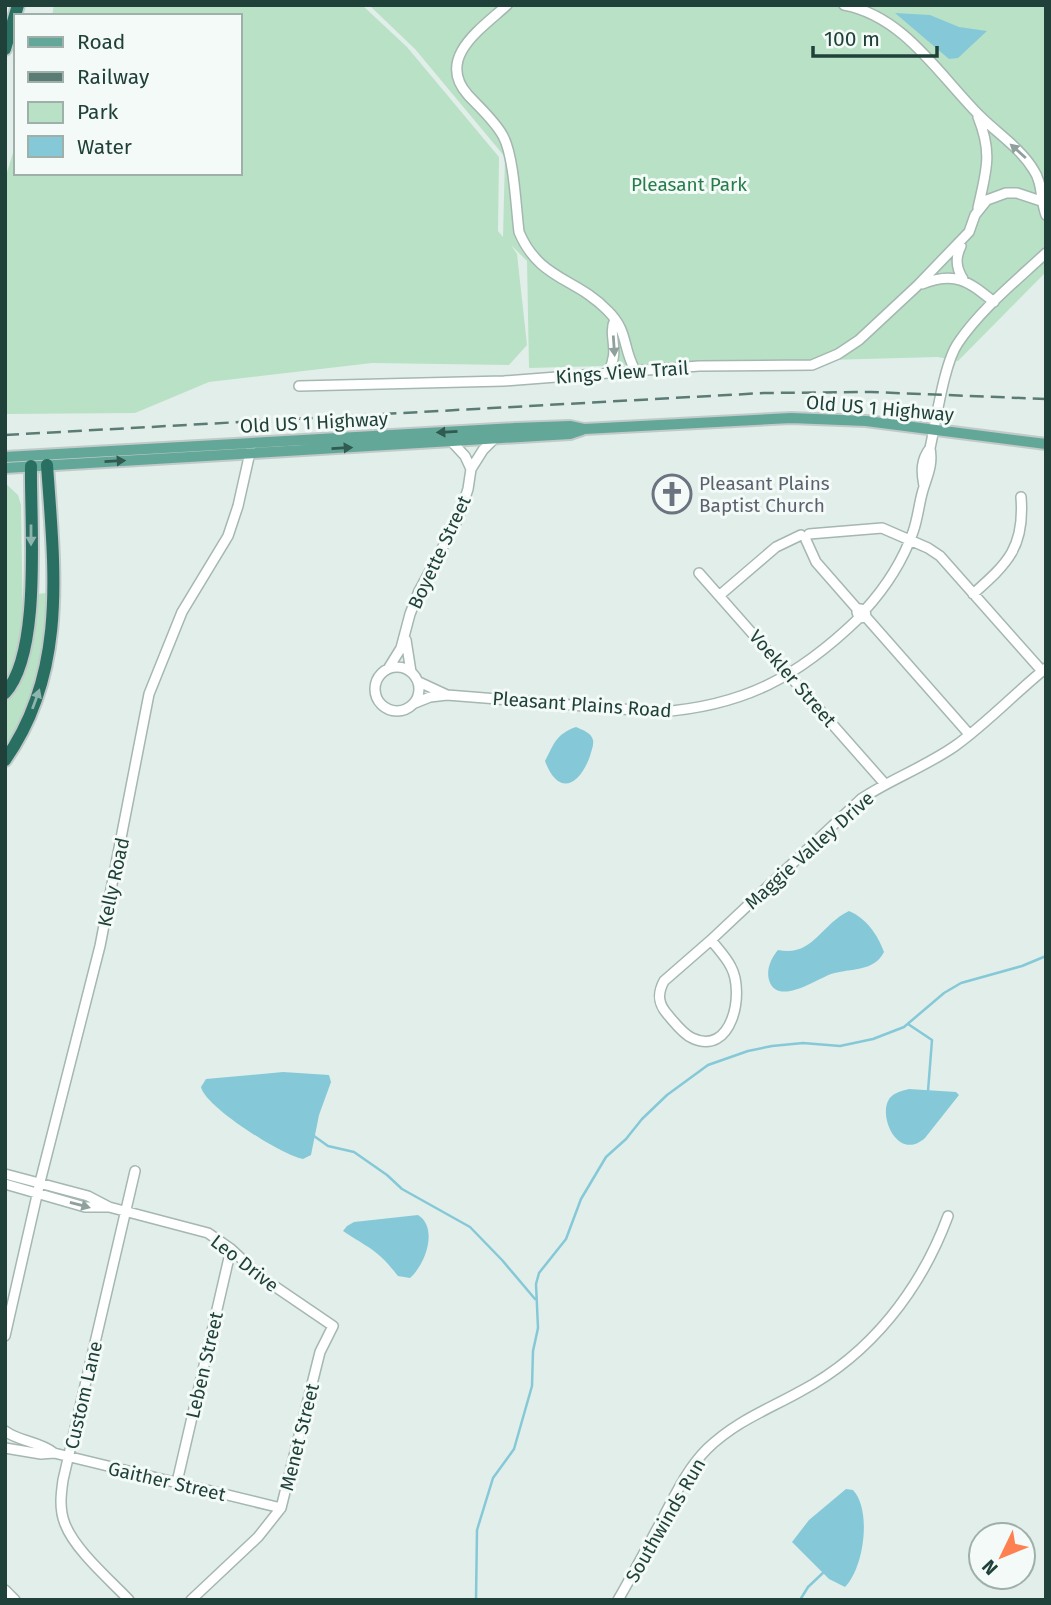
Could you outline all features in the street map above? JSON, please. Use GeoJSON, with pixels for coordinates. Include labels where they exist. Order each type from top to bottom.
{"type":"FeatureCollection","features":[{"type":"Feature","properties":{"kind":"highway"},"geometry":{"type":"LineString","coordinates":[[5,49],[14,19]]}},
{"type":"Feature","properties":{"kind":"highway"},"geometry":{"type":"LineString","coordinates":[[5,760],[29,719],[50,653],[54,596],[46,460]]}},
{"type":"Feature","properties":{"kind":"highway"},"geometry":{"type":"LineString","coordinates":[[5,694],[19,673],[29,632],[31,461]]}},
{"type":"Feature","properties":{"kind":"main road","name":"Old US 1 Highway"},"geometry":{"type":"LineString","coordinates":[[31,461],[515,428],[570,426],[584,429],[791,418],[866,421],[1046,443]]}},
{"type":"Feature","properties":{"kind":"main road","name":"Old US 1 Highway"},"geometry":{"type":"LineString","coordinates":[[251,448],[452,442],[570,434],[584,429]]}},
{"type":"Feature","properties":{"kind":"main road"},"geometry":{"type":"LineString","coordinates":[[5,457],[31,461]]}},
{"type":"Feature","properties":{"kind":"main road"},"geometry":{"type":"LineString","coordinates":[[5,468],[31,461]]}},
{"type":"Feature","properties":{"kind":"street"},"geometry":{"type":"LineString","coordinates":[[507,5],[465,44],[457,67],[458,80],[504,138],[519,232],[526,247],[545,270],[599,302],[615,319],[621,326],[629,359],[635,370]]}},
{"type":"Feature","properties":{"kind":"street"},"geometry":{"type":"LineString","coordinates":[[844,5],[861,8],[875,15],[920,50],[976,112],[1026,159],[1040,184],[1041,201],[1046,215]]}},
{"type":"Feature","properties":{"kind":"street"},"geometry":{"type":"LineString","coordinates":[[976,112],[986,138],[988,164],[977,213]]}},
{"type":"Feature","properties":{"kind":"street","name":"Kings View Trail"},"geometry":{"type":"LineString","coordinates":[[963,279],[957,270],[957,254],[977,213],[987,200],[1006,193],[1017,193],[1041,201]]}},
{"type":"Feature","properties":{"kind":"street","name":"Kings View Trail"},"geometry":{"type":"LineString","coordinates":[[299,386],[504,381],[699,366],[811,365],[838,354],[859,340],[964,238]]}},
{"type":"Feature","properties":{"kind":"street","name":"Pleasant Plains Road"},"geometry":{"type":"LineString","coordinates":[[415,703],[430,697],[447,695],[659,712],[679,710],[730,701],[756,691],[832,645],[862,614],[893,572],[910,540],[924,486],[921,474],[923,457],[930,448],[947,369],[957,344],[994,302],[1046,253]]}},
{"type":"Feature","properties":{"kind":"street","name":"Kings View Trail"},"geometry":{"type":"LineString","coordinates":[[917,286],[955,277],[963,279]]}},
{"type":"Feature","properties":{"kind":"street"},"geometry":{"type":"LineString","coordinates":[[963,279],[994,302]]}},
{"type":"Feature","properties":{"kind":"street"},"geometry":{"type":"LineString","coordinates":[[608,372],[615,360],[612,326],[615,319]]}},
{"type":"Feature","properties":{"kind":"street","name":"Boyette Street"},"geometry":{"type":"LineString","coordinates":[[415,703],[410,708],[395,712],[382,706],[377,700],[377,679],[388,669],[401,648],[419,591],[464,505],[471,469],[494,439]]}},
{"type":"Feature","properties":{"kind":"street","name":"Boyette Street"},"geometry":{"type":"LineString","coordinates":[[452,442],[465,456],[471,469]]}},
{"type":"Feature","properties":{"kind":"street","name":"Kelly Road"},"geometry":{"type":"LineString","coordinates":[[5,1336],[100,946],[149,694],[182,612],[228,536],[239,506],[251,448]]}},
{"type":"Feature","properties":{"kind":"street"},"geometry":{"type":"LineString","coordinates":[[973,594],[999,570],[1014,550],[1023,520],[1021,497]]}},
{"type":"Feature","properties":{"kind":"street"},"geometry":{"type":"LineString","coordinates":[[720,595],[776,547],[805,536],[882,528],[940,556],[1044,670]]}},
{"type":"Feature","properties":{"kind":"street"},"geometry":{"type":"LineString","coordinates":[[805,536],[816,562],[969,734]]}},
{"type":"Feature","properties":{"kind":"street","name":"Voekler Street"},"geometry":{"type":"LineString","coordinates":[[699,573],[885,784]]}},
{"type":"Feature","properties":{"kind":"street","name":"Boyette Street"},"geometry":{"type":"LineString","coordinates":[[406,635],[411,671],[419,682]]}},
{"type":"Feature","properties":{"kind":"street"},"geometry":{"type":"LineString","coordinates":[[388,669],[402,667],[411,671]]}},
{"type":"Feature","properties":{"kind":"street","name":"Maggie Valley Drive"},"geometry":{"type":"LineString","coordinates":[[711,940],[731,966],[737,1000],[734,1020],[729,1026],[714,1039],[699,1041],[687,1036],[665,1011],[659,998],[664,981],[844,814],[885,784],[928,763],[969,734],[1044,670]]}},
{"type":"Feature","properties":{"kind":"street"},"geometry":{"type":"LineString","coordinates":[[415,703],[420,689],[419,682]]}},
{"type":"Feature","properties":{"kind":"street","name":"Pleasant Plains Road"},"geometry":{"type":"LineString","coordinates":[[419,682],[447,695]]}},
{"type":"Feature","properties":{"kind":"street","name":"Custom Lane"},"geometry":{"type":"LineString","coordinates":[[129,1600],[79,1546],[64,1524],[60,1503],[135,1171]]}},
{"type":"Feature","properties":{"kind":"street","name":"Leo Drive"},"geometry":{"type":"LineString","coordinates":[[5,1174],[39,1188]]}},
{"type":"Feature","properties":{"kind":"street","name":"Leo Drive"},"geometry":{"type":"LineString","coordinates":[[5,1184],[88,1196],[109,1207],[208,1233],[231,1249],[261,1277],[333,1326]]}},
{"type":"Feature","properties":{"kind":"street","name":"Southwinds Run"},"geometry":{"type":"LineString","coordinates":[[618,1600],[685,1478],[705,1452],[731,1428],[823,1378],[879,1331],[911,1292],[940,1240],[948,1216]]}},
{"type":"Feature","properties":{"kind":"street","name":"Leben Street"},"geometry":{"type":"LineString","coordinates":[[177,1482],[231,1249]]}},
{"type":"Feature","properties":{"kind":"street","name":"Menet Street"},"geometry":{"type":"LineString","coordinates":[[191,1600],[258,1536],[281,1508],[320,1352],[333,1326]]}},
{"type":"Feature","properties":{"kind":"street","name":"Gaither Street"},"geometry":{"type":"LineString","coordinates":[[5,1431],[18,1438],[44,1445],[54,1453],[69,1458],[281,1508]]}},
{"type":"Feature","properties":{"kind":"street","name":"Gaither Street"},"geometry":{"type":"LineString","coordinates":[[5,1448],[41,1454],[54,1453]]}},
{"type":"Feature","properties":{"kind":"street"},"geometry":{"type":"LineString","coordinates":[[5,1590],[15,1600]]}},
{"type":"Feature","properties":{"kind":"green space","name":"Pleasant Park"},"geometry":{"type":"Polygon","coordinates":[[[54,5],[362,5],[407,47],[499,157],[498,231],[503,237],[505,157],[415,49],[369,5],[1046,5],[1046,272],[958,361],[938,357],[529,368],[527,261],[511,245],[517,254],[527,345],[509,365],[372,363],[209,382],[135,413],[5,414],[5,179],[14,150],[14,175],[242,175],[242,14],[52,14],[54,5]]]}},
{"type":"Feature","properties":{"kind":"green space"},"geometry":{"type":"Polygon","coordinates":[[[5,483],[18,495],[21,505],[23,633],[21,651],[5,687],[5,483]]]}},
{"type":"Feature","properties":{"kind":"green space"},"geometry":{"type":"Polygon","coordinates":[[[49,593],[40,672],[19,728],[5,752],[5,701],[23,677],[30,654],[34,633],[34,594],[49,593]]]}},
{"type":"Feature","properties":{"kind":"water"},"geometry":{"type":"Polygon","coordinates":[[[895,13],[930,15],[959,27],[987,31],[958,58],[949,59],[895,13]]]}},
{"type":"Feature","properties":{"kind":"water"},"geometry":{"type":"Polygon","coordinates":[[[576,727],[590,735],[593,740],[590,756],[580,775],[568,783],[562,783],[550,772],[545,761],[560,736],[576,727]]]}},
{"type":"Feature","properties":{"kind":"water"},"geometry":{"type":"Polygon","coordinates":[[[849,911],[861,918],[875,933],[884,952],[880,958],[868,966],[831,974],[798,989],[780,991],[773,988],[768,972],[771,960],[778,950],[800,949],[849,911]]]}},
{"type":"Feature","properties":{"kind":"water"},"geometry":{"type":"Polygon","coordinates":[[[283,1072],[329,1075],[331,1082],[319,1115],[311,1155],[303,1159],[279,1149],[230,1118],[206,1096],[201,1087],[206,1079],[283,1072]]]}},
{"type":"Feature","properties":{"kind":"water"},"geometry":{"type":"Polygon","coordinates":[[[909,1089],[956,1092],[959,1095],[925,1138],[915,1144],[905,1144],[897,1139],[887,1121],[888,1102],[893,1095],[909,1089]]]}},
{"type":"Feature","properties":{"kind":"water"},"geometry":{"type":"Polygon","coordinates":[[[418,1215],[428,1229],[428,1246],[421,1265],[410,1278],[398,1276],[367,1246],[343,1231],[354,1222],[418,1215]]]}},
{"type":"Feature","properties":{"kind":"water"},"geometry":{"type":"Polygon","coordinates":[[[846,1489],[853,1490],[859,1499],[864,1524],[857,1567],[845,1587],[829,1579],[792,1542],[809,1520],[846,1489]]]}},
{"type":"Feature","properties":{"kind":"waterway"},"geometry":{"type":"LineString","coordinates":[[476,1600],[477,1530],[493,1478],[514,1449],[532,1386],[533,1351],[538,1328],[536,1284],[539,1273],[566,1239],[581,1199],[606,1157],[667,1095],[708,1065],[772,1046],[803,1043],[840,1046],[873,1039],[904,1027],[944,993],[961,983],[1022,966],[1046,956]]}},
{"type":"Feature","properties":{"kind":"waterway"},"geometry":{"type":"LineString","coordinates":[[908,1024],[932,1040],[928,1091]]}},
{"type":"Feature","properties":{"kind":"waterway"},"geometry":{"type":"LineString","coordinates":[[314,1136],[328,1146],[354,1152],[402,1189],[470,1227],[535,1299]]}},
{"type":"Feature","properties":{"kind":"waterway"},"geometry":{"type":"LineString","coordinates":[[800,1600],[808,1587],[825,1571]]}},
{"type":"Feature","properties":{"kind":"railway"},"geometry":{"type":"LineString","coordinates":[[5,435],[764,393],[871,392],[1046,399]]}},
{"type":"Feature","properties":{"kind":"place","name":"Pleasant Plains Baptist Church"},"geometry":{"type":"Point","coordinates":[672,494]}}]}
